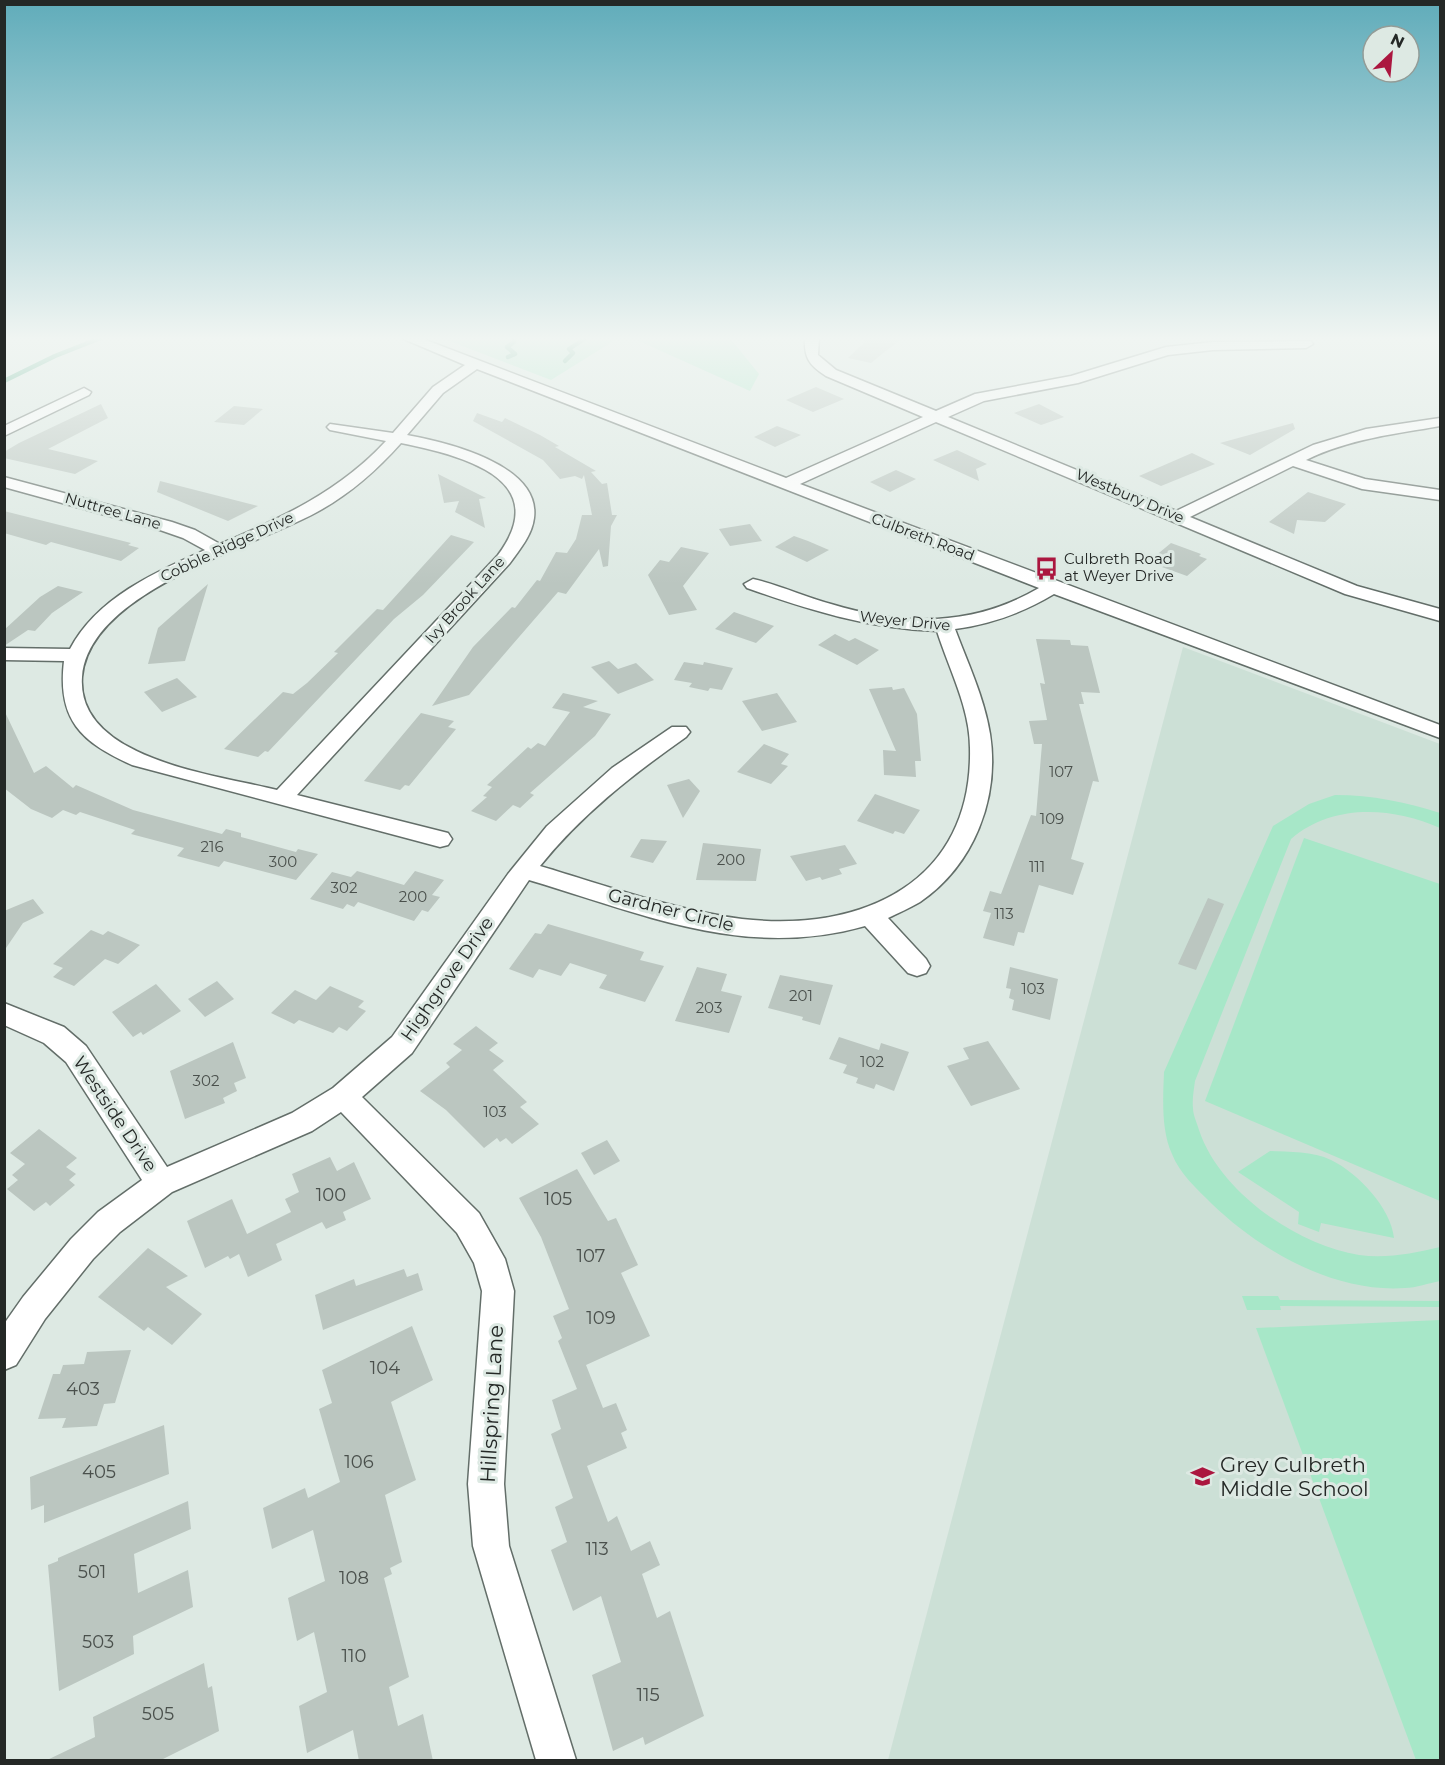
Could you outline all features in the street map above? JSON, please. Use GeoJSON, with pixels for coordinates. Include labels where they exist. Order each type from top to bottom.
{"type":"FeatureCollection","features":[{"type":"Feature","properties":{"kind":"street"},"geometry":{"type":"LineString","coordinates":[[4,432],[29,419]]}},
{"type":"Feature","properties":{"kind":"street","name":"Cobble Ridge Drive"},"geometry":{"type":"LineString","coordinates":[[412,419],[373,464],[330,497],[249,538],[173,570],[130,597],[91,632],[77,655],[71,670],[72,700],[86,726],[107,744],[153,766],[440,839]]}},
{"type":"Feature","properties":{"kind":"street","name":"Culbreth Road"},"geometry":{"type":"LineString","coordinates":[[621,419],[1053,587],[1440,732]]}},
{"type":"Feature","properties":{"kind":"street"},"geometry":{"type":"LineString","coordinates":[[786,484],[928,419]]}},
{"type":"Feature","properties":{"kind":"street","name":"Westbury Drive"},"geometry":{"type":"LineString","coordinates":[[943,419],[1179,516],[1351,590],[1440,615]]}},
{"type":"Feature","properties":{"kind":"street"},"geometry":{"type":"LineString","coordinates":[[1179,516],[1341,440],[1440,422]]}},
{"type":"Feature","properties":{"kind":"street","name":"Ivy Brook Lane"},"geometry":{"type":"LineString","coordinates":[[282,798],[504,559],[519,539],[525,523],[526,506],[520,493],[500,470],[469,455],[335,427]]}},
{"type":"Feature","properties":{"kind":"street"},"geometry":{"type":"LineString","coordinates":[[1294,461],[1362,484],[1440,495]]}},
{"type":"Feature","properties":{"kind":"street","name":"Nuttree Lane"},"geometry":{"type":"LineString","coordinates":[[4,482],[166,526],[189,534],[218,550]]}},
{"type":"Feature","properties":{"kind":"street","name":"Weyer Drive"},"geometry":{"type":"LineString","coordinates":[[753,584],[797,600],[853,616],[945,627],[979,622],[1013,612],[1053,587]]}},
{"type":"Feature","properties":{"kind":"street","name":"Gardner Circle"},"geometry":{"type":"LineString","coordinates":[[524,870],[696,920],[778,931],[808,928],[870,915],[909,897],[940,875],[966,838],[978,801],[982,768],[980,734],[969,690],[945,627]]}},
{"type":"Feature","properties":{"kind":"street"},"geometry":{"type":"LineString","coordinates":[[4,654],[77,655]]}},
{"type":"Feature","properties":{"kind":"street","name":"Highgrove Drive"},"geometry":{"type":"LineString","coordinates":[[4,1354],[34,1308],[82,1249],[109,1222],[161,1183],[302,1122],[343,1096],[402,1045],[524,870],[555,832],[590,797],[648,752],[679,732]]}},
{"type":"Feature","properties":{"kind":"street"},"geometry":{"type":"LineString","coordinates":[[870,915],[917,966]]}},
{"type":"Feature","properties":{"kind":"street","name":"Westside Drive"},"geometry":{"type":"LineString","coordinates":[[4,1013],[54,1035],[76,1054],[161,1183]]}},
{"type":"Feature","properties":{"kind":"street","name":"Hillspring Lane"},"geometry":{"type":"LineString","coordinates":[[343,1096],[468,1223],[489,1259],[498,1291],[486,1484],[490,1546],[556,1761]]}},
{"type":"Feature","properties":{"kind":"shaded area","name":"Grey Culbreth Middle School"},"geometry":{"type":"Polygon","coordinates":[[[1183,647],[1440,744],[1440,1760],[888,1760],[1183,647]]]}},
{"type":"Feature","properties":{"kind":"green space"},"geometry":{"type":"Polygon","coordinates":[[[1335,795],[1389,800],[1440,813],[1440,828],[1402,816],[1363,812],[1325,819],[1307,827],[1291,839],[1195,1081],[1193,1111],[1209,1152],[1224,1174],[1263,1212],[1286,1227],[1310,1240],[1359,1255],[1390,1256],[1440,1247],[1440,1281],[1414,1287],[1378,1288],[1352,1284],[1300,1266],[1276,1253],[1231,1221],[1195,1187],[1175,1161],[1166,1135],[1164,1072],[1273,826],[1309,804],[1335,795]]]}},
{"type":"Feature","properties":{"kind":"green space"},"geometry":{"type":"Polygon","coordinates":[[[1304,838],[1440,884],[1440,1201],[1205,1101],[1304,838]]]}},
{"type":"Feature","properties":{"kind":"green space"},"geometry":{"type":"Polygon","coordinates":[[[1270,1151],[1317,1155],[1331,1160],[1352,1173],[1380,1204],[1392,1227],[1394,1238],[1321,1223],[1319,1232],[1298,1224],[1299,1212],[1238,1172],[1270,1151]]]}},
{"type":"Feature","properties":{"kind":"green space"},"geometry":{"type":"Polygon","coordinates":[[[1242,1296],[1278,1296],[1280,1300],[1440,1301],[1440,1307],[1280,1306],[1281,1310],[1247,1310],[1242,1296]]]}},
{"type":"Feature","properties":{"kind":"green space"},"geometry":{"type":"Polygon","coordinates":[[[1440,1320],[1440,1760],[1416,1760],[1256,1328],[1440,1320]]]}},
{"type":"Feature","properties":{"kind":"building"},"geometry":{"type":"Polygon","coordinates":[[[69,419],[105,419],[48,449],[98,461],[75,474],[4,458],[4,452],[69,419]]]}},
{"type":"Feature","properties":{"kind":"building"},"geometry":{"type":"Polygon","coordinates":[[[217,419],[251,419],[244,425],[214,422],[217,419]]]}},
{"type":"Feature","properties":{"kind":"building"},"geometry":{"type":"Polygon","coordinates":[[[495,419],[502,422],[508,419],[559,446],[555,447],[596,471],[591,472],[602,484],[607,483],[612,515],[617,515],[611,526],[608,566],[603,567],[599,549],[566,594],[558,592],[469,695],[432,706],[473,647],[512,607],[515,608],[537,580],[540,581],[556,552],[567,553],[576,539],[582,515],[592,515],[584,475],[582,479],[575,476],[560,479],[543,460],[473,421],[495,419]]]}},
{"type":"Feature","properties":{"kind":"building"},"geometry":{"type":"Polygon","coordinates":[[[1028,419],[1057,419],[1041,425],[1028,419]]]}},
{"type":"Feature","properties":{"kind":"building"},"geometry":{"type":"Polygon","coordinates":[[[1293,423],[1295,429],[1250,455],[1220,443],[1293,423]]]}},
{"type":"Feature","properties":{"kind":"building"},"geometry":{"type":"Polygon","coordinates":[[[777,426],[801,435],[775,447],[754,437],[777,426]]]}},
{"type":"Feature","properties":{"kind":"building"},"geometry":{"type":"Polygon","coordinates":[[[957,450],[987,464],[976,469],[979,481],[933,460],[957,450]]]}},
{"type":"Feature","properties":{"kind":"building"},"geometry":{"type":"Polygon","coordinates":[[[1192,453],[1215,464],[1161,486],[1139,476],[1192,453]]]}},
{"type":"Feature","properties":{"kind":"building"},"geometry":{"type":"Polygon","coordinates":[[[896,470],[916,479],[890,492],[870,482],[896,470]]]}},
{"type":"Feature","properties":{"kind":"building"},"geometry":{"type":"Polygon","coordinates":[[[438,474],[486,498],[479,499],[485,528],[455,512],[459,501],[444,503],[438,474]]]}},
{"type":"Feature","properties":{"kind":"building"},"geometry":{"type":"Polygon","coordinates":[[[160,481],[258,506],[228,521],[157,492],[160,481]]]}},
{"type":"Feature","properties":{"kind":"building"},"geometry":{"type":"Polygon","coordinates":[[[1308,492],[1346,504],[1325,522],[1297,520],[1294,534],[1269,522],[1308,492]]]}},
{"type":"Feature","properties":{"kind":"building"},"geometry":{"type":"Polygon","coordinates":[[[4,511],[131,543],[128,545],[139,548],[121,561],[51,542],[46,545],[4,533],[4,511]]]}},
{"type":"Feature","properties":{"kind":"building"},"geometry":{"type":"Polygon","coordinates":[[[750,524],[762,541],[730,546],[719,529],[750,524]]]}},
{"type":"Feature","properties":{"kind":"building"},"geometry":{"type":"Polygon","coordinates":[[[451,535],[474,542],[423,595],[394,619],[268,752],[265,751],[258,757],[224,749],[283,692],[293,694],[307,683],[338,653],[334,652],[377,609],[383,610],[451,535]]]}},
{"type":"Feature","properties":{"kind":"building"},"geometry":{"type":"Polygon","coordinates":[[[794,536],[829,550],[807,562],[775,547],[794,536]]]}},
{"type":"Feature","properties":{"kind":"building"},"geometry":{"type":"Polygon","coordinates":[[[1171,543],[1201,554],[1199,556],[1207,559],[1187,576],[1148,562],[1171,543]]]}},
{"type":"Feature","properties":{"kind":"building"},"geometry":{"type":"Polygon","coordinates":[[[681,547],[709,553],[683,586],[697,610],[669,615],[648,575],[660,560],[669,562],[681,547]]]}},
{"type":"Feature","properties":{"kind":"building"},"geometry":{"type":"Polygon","coordinates":[[[208,584],[185,661],[148,664],[158,628],[208,584]]]}},
{"type":"Feature","properties":{"kind":"building"},"geometry":{"type":"Polygon","coordinates":[[[58,586],[83,592],[52,613],[35,631],[28,630],[4,646],[4,630],[40,597],[58,586]]]}},
{"type":"Feature","properties":{"kind":"building"},"geometry":{"type":"Polygon","coordinates":[[[734,612],[774,626],[756,643],[715,629],[734,612]]]}},
{"type":"Feature","properties":{"kind":"building"},"geometry":{"type":"Polygon","coordinates":[[[835,634],[849,641],[855,638],[879,650],[857,665],[818,645],[835,634]]]}},
{"type":"Feature","properties":{"kind":"building"},"geometry":{"type":"Polygon","coordinates":[[[1036,639],[1070,640],[1071,645],[1088,646],[1100,693],[1081,692],[1084,704],[1079,704],[1099,782],[1093,781],[1071,859],[1084,863],[1073,895],[1039,885],[1024,933],[1018,932],[1014,946],[983,938],[991,913],[983,911],[990,891],[1001,894],[1031,815],[1036,816],[1042,744],[1034,744],[1029,721],[1047,720],[1040,683],[1045,684],[1036,639]]]}},
{"type":"Feature","properties":{"kind":"building"},"geometry":{"type":"Polygon","coordinates":[[[609,661],[618,669],[636,663],[654,680],[618,694],[591,667],[609,661]]]}},
{"type":"Feature","properties":{"kind":"building"},"geometry":{"type":"Polygon","coordinates":[[[684,662],[703,665],[704,662],[733,668],[722,690],[710,688],[708,691],[689,687],[692,683],[674,680],[684,662]]]}},
{"type":"Feature","properties":{"kind":"building"},"geometry":{"type":"Polygon","coordinates":[[[177,678],[197,697],[162,712],[144,692],[177,678]]]}},
{"type":"Feature","properties":{"kind":"building"},"geometry":{"type":"Polygon","coordinates":[[[892,687],[893,690],[904,688],[917,714],[921,761],[915,761],[916,777],[884,775],[883,750],[896,751],[869,689],[892,687]]]}},
{"type":"Feature","properties":{"kind":"building"},"geometry":{"type":"Polygon","coordinates":[[[563,693],[598,701],[583,707],[611,714],[595,736],[530,793],[534,795],[520,808],[513,805],[496,821],[471,811],[487,797],[483,796],[492,787],[487,785],[528,747],[531,749],[538,743],[545,746],[570,712],[552,708],[563,693]]]}},
{"type":"Feature","properties":{"kind":"building"},"geometry":{"type":"Polygon","coordinates":[[[777,693],[797,722],[762,731],[742,701],[777,693]]]}},
{"type":"Feature","properties":{"kind":"building"},"geometry":{"type":"Polygon","coordinates":[[[4,710],[34,773],[46,766],[73,788],[76,785],[133,810],[222,834],[226,829],[241,833],[241,837],[296,852],[298,849],[318,854],[296,880],[224,861],[219,867],[177,856],[184,848],[131,834],[135,830],[80,812],[76,815],[63,810],[52,818],[31,809],[4,788],[4,710]]]}},
{"type":"Feature","properties":{"kind":"building"},"geometry":{"type":"Polygon","coordinates":[[[421,713],[454,721],[448,727],[456,729],[409,786],[405,785],[400,790],[364,781],[421,713]]]}},
{"type":"Feature","properties":{"kind":"building"},"geometry":{"type":"Polygon","coordinates":[[[764,744],[789,754],[781,764],[788,766],[771,784],[737,772],[764,744]]]}},
{"type":"Feature","properties":{"kind":"building"},"geometry":{"type":"Polygon","coordinates":[[[689,779],[700,791],[683,818],[667,785],[689,779]]]}},
{"type":"Feature","properties":{"kind":"building"},"geometry":{"type":"Polygon","coordinates":[[[875,794],[920,810],[904,834],[895,831],[893,834],[857,821],[875,794]]]}},
{"type":"Feature","properties":{"kind":"building"},"geometry":{"type":"Polygon","coordinates":[[[641,839],[667,841],[653,863],[630,857],[641,839]]]}},
{"type":"Feature","properties":{"kind":"building"},"geometry":{"type":"Polygon","coordinates":[[[703,843],[761,849],[756,881],[696,880],[703,843]]]}},
{"type":"Feature","properties":{"kind":"building"},"geometry":{"type":"Polygon","coordinates":[[[845,845],[857,864],[839,869],[842,874],[822,880],[820,877],[806,881],[790,856],[845,845]]]}},
{"type":"Feature","properties":{"kind":"building"},"geometry":{"type":"Polygon","coordinates":[[[357,871],[404,885],[415,871],[444,880],[432,895],[440,897],[428,912],[422,910],[414,921],[358,902],[354,907],[347,904],[343,909],[310,899],[332,872],[351,877],[357,871]]]}},
{"type":"Feature","properties":{"kind":"building"},"geometry":{"type":"Polygon","coordinates":[[[1208,898],[1224,904],[1196,970],[1178,964],[1208,898]]]}},
{"type":"Feature","properties":{"kind":"building"},"geometry":{"type":"Polygon","coordinates":[[[33,899],[44,913],[23,923],[4,951],[4,911],[33,899]]]}},
{"type":"Feature","properties":{"kind":"building"},"geometry":{"type":"Polygon","coordinates":[[[548,924],[644,952],[640,960],[664,966],[645,1002],[599,988],[607,975],[570,963],[561,976],[539,969],[533,978],[509,969],[535,933],[541,934],[548,924]]]}},
{"type":"Feature","properties":{"kind":"building"},"geometry":{"type":"Polygon","coordinates":[[[91,930],[103,935],[108,931],[140,945],[118,964],[105,959],[74,986],[53,977],[63,968],[53,964],[91,930]]]}},
{"type":"Feature","properties":{"kind":"building"},"geometry":{"type":"Polygon","coordinates":[[[697,967],[727,974],[721,991],[742,996],[729,1033],[675,1021],[697,967]]]}},
{"type":"Feature","properties":{"kind":"building"},"geometry":{"type":"Polygon","coordinates":[[[1010,967],[1058,979],[1050,1020],[1012,1010],[1014,1000],[1009,998],[1011,989],[1006,988],[1010,967]]]}},
{"type":"Feature","properties":{"kind":"building"},"geometry":{"type":"Polygon","coordinates":[[[780,975],[833,985],[820,1025],[802,1020],[803,1017],[768,1008],[780,975]]]}},
{"type":"Feature","properties":{"kind":"building"},"geometry":{"type":"Polygon","coordinates":[[[217,981],[234,999],[205,1017],[188,999],[217,981]]]}},
{"type":"Feature","properties":{"kind":"building"},"geometry":{"type":"Polygon","coordinates":[[[156,984],[181,1011],[143,1035],[141,1032],[133,1037],[112,1012],[156,984]]]}},
{"type":"Feature","properties":{"kind":"building"},"geometry":{"type":"Polygon","coordinates":[[[330,986],[364,1001],[358,1007],[366,1011],[347,1031],[339,1027],[333,1033],[299,1020],[294,1024],[271,1013],[295,990],[316,1000],[330,986]]]}},
{"type":"Feature","properties":{"kind":"building"},"geometry":{"type":"Polygon","coordinates":[[[476,1026],[498,1043],[489,1050],[504,1061],[493,1070],[527,1102],[520,1107],[539,1124],[512,1144],[506,1138],[500,1142],[497,1138],[484,1148],[446,1110],[420,1091],[450,1067],[446,1063],[462,1050],[453,1044],[476,1026]]]}},
{"type":"Feature","properties":{"kind":"building"},"geometry":{"type":"Polygon","coordinates":[[[839,1037],[879,1050],[881,1043],[909,1052],[894,1091],[876,1084],[874,1089],[856,1083],[858,1078],[843,1073],[847,1065],[829,1059],[839,1037]]]}},
{"type":"Feature","properties":{"kind":"building"},"geometry":{"type":"Polygon","coordinates":[[[988,1041],[1020,1089],[971,1106],[947,1066],[969,1059],[963,1048],[988,1041]]]}},
{"type":"Feature","properties":{"kind":"building"},"geometry":{"type":"Polygon","coordinates":[[[233,1042],[246,1078],[234,1083],[237,1091],[223,1098],[225,1103],[185,1119],[170,1071],[233,1042]]]}},
{"type":"Feature","properties":{"kind":"building"},"geometry":{"type":"Polygon","coordinates":[[[39,1129],[77,1158],[66,1167],[76,1174],[69,1180],[75,1185],[50,1206],[46,1202],[34,1211],[7,1189],[18,1180],[12,1175],[25,1164],[10,1153],[39,1129]]]}},
{"type":"Feature","properties":{"kind":"building"},"geometry":{"type":"Polygon","coordinates":[[[607,1140],[620,1161],[594,1175],[581,1153],[607,1140]]]}},
{"type":"Feature","properties":{"kind":"building"},"geometry":{"type":"Polygon","coordinates":[[[330,1157],[337,1171],[354,1162],[371,1199],[343,1212],[346,1220],[326,1229],[322,1222],[276,1244],[282,1260],[248,1277],[239,1254],[230,1259],[228,1256],[205,1268],[187,1221],[232,1199],[247,1234],[291,1212],[285,1199],[299,1192],[292,1174],[330,1157]]]}},
{"type":"Feature","properties":{"kind":"building"},"geometry":{"type":"Polygon","coordinates":[[[577,1169],[608,1221],[616,1218],[638,1265],[621,1273],[650,1336],[586,1365],[603,1408],[616,1403],[627,1430],[621,1433],[627,1448],[587,1466],[608,1522],[617,1516],[631,1551],[650,1541],[660,1565],[642,1574],[657,1618],[670,1611],[704,1716],[645,1745],[643,1737],[613,1751],[592,1675],[621,1662],[601,1596],[573,1611],[551,1550],[567,1542],[555,1507],[573,1498],[551,1434],[561,1429],[552,1400],[577,1389],[558,1341],[562,1338],[553,1316],[569,1309],[541,1237],[519,1198],[577,1169]]]}},
{"type":"Feature","properties":{"kind":"building"},"geometry":{"type":"Polygon","coordinates":[[[148,1248],[188,1276],[166,1287],[202,1314],[172,1345],[148,1327],[144,1331],[98,1297],[148,1248]]]}},
{"type":"Feature","properties":{"kind":"building"},"geometry":{"type":"Polygon","coordinates":[[[404,1269],[407,1277],[418,1273],[423,1290],[323,1330],[315,1295],[354,1279],[356,1286],[404,1269]]]}},
{"type":"Feature","properties":{"kind":"building"},"geometry":{"type":"Polygon","coordinates":[[[412,1326],[433,1380],[391,1402],[416,1480],[385,1495],[402,1562],[390,1568],[392,1574],[384,1578],[409,1677],[389,1687],[398,1726],[423,1714],[433,1761],[359,1761],[353,1730],[307,1753],[299,1706],[327,1692],[314,1632],[297,1641],[288,1598],[325,1581],[313,1530],[272,1549],[263,1508],[305,1488],[308,1498],[340,1482],[319,1409],[332,1403],[322,1370],[412,1326]]]}},
{"type":"Feature","properties":{"kind":"building"},"geometry":{"type":"Polygon","coordinates":[[[131,1350],[115,1403],[104,1404],[97,1426],[62,1428],[66,1418],[38,1419],[53,1374],[60,1374],[63,1365],[84,1364],[87,1352],[131,1350]]]}},
{"type":"Feature","properties":{"kind":"building"},"geometry":{"type":"Polygon","coordinates":[[[164,1425],[169,1474],[44,1523],[44,1505],[31,1510],[30,1477],[164,1425]]]}},
{"type":"Feature","properties":{"kind":"building"},"geometry":{"type":"Polygon","coordinates":[[[188,1501],[191,1529],[134,1554],[138,1593],[188,1570],[193,1607],[133,1636],[134,1654],[59,1691],[48,1565],[58,1561],[58,1558],[188,1501]]]}},
{"type":"Feature","properties":{"kind":"building"},"geometry":{"type":"Polygon","coordinates":[[[204,1663],[208,1688],[212,1686],[219,1731],[159,1761],[45,1761],[95,1737],[93,1717],[204,1663]]]}},
{"type":"Feature","properties":{"kind":"place","name":"Culbreth Road at Weyer Drive"},"geometry":{"type":"Point","coordinates":[1046,568]}},
{"type":"Feature","properties":{"kind":"place","name":"Grey Culbreth Middle School"},"geometry":{"type":"Point","coordinates":[1202,1477]}}]}
